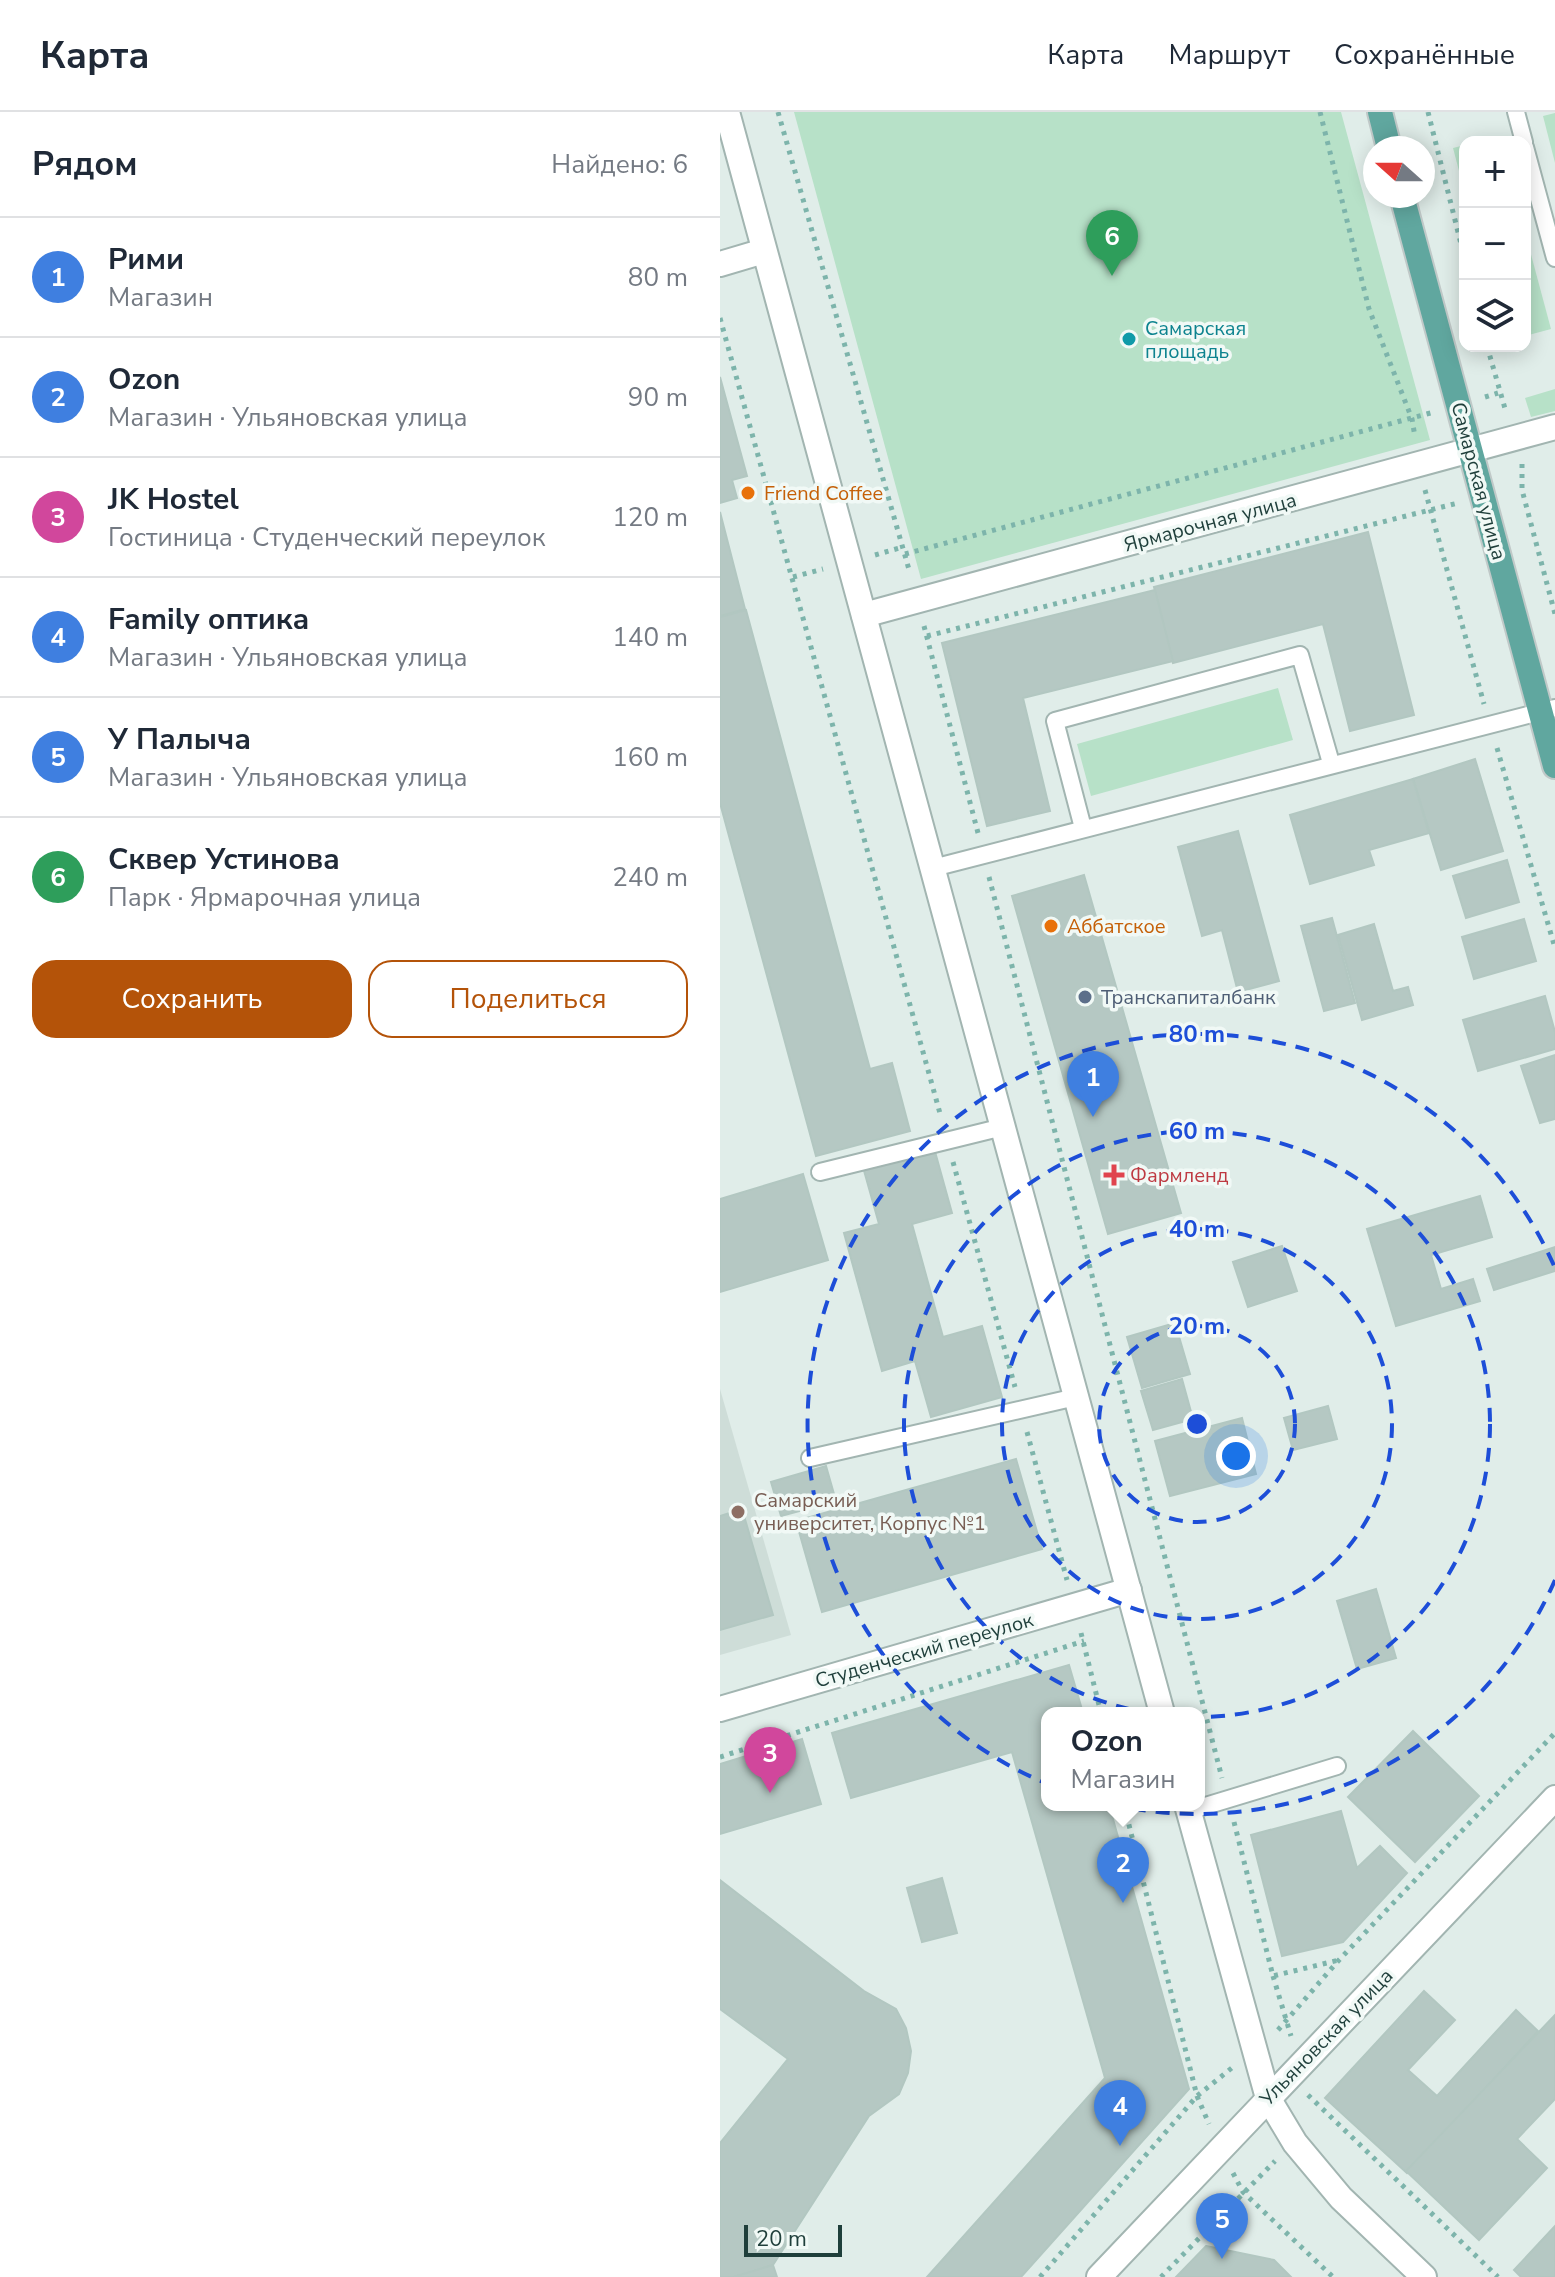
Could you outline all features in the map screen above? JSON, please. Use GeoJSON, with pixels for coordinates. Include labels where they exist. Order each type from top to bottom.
{"type":"FeatureCollection","features":[{"type":"Feature","properties":{"kind":"main road"},"geometry":{"type":"LineString","coordinates":[[1380,112],[1386,136]]}},
{"type":"Feature","properties":{"kind":"main road","name":"Самарская улица"},"geometry":{"type":"LineString","coordinates":[[1405,208],[1483,498],[1548,710],[1555,766]]}},
{"type":"Feature","properties":{"kind":"street"},"geometry":{"type":"LineString","coordinates":[[727,112],[1160,1707]]}},
{"type":"Feature","properties":{"kind":"street"},"geometry":{"type":"LineString","coordinates":[[720,264],[764,251]]}},
{"type":"Feature","properties":{"kind":"street","name":"Ярмарочная улица"},"geometry":{"type":"LineString","coordinates":[[864,615],[1555,427]]}},
{"type":"Feature","properties":{"kind":"street","name":"Студенческий переулок"},"geometry":{"type":"LineString","coordinates":[[720,1709],[1129,1590]]}},
{"type":"Feature","properties":{"kind":"street","name":"Ульяновская улица"},"geometry":{"type":"LineString","coordinates":[[1099,2277],[1555,1798]]}},
{"type":"Feature","properties":{"kind":"street"},"geometry":{"type":"LineString","coordinates":[[1189,1811],[1268,2098],[1295,2143],[1341,2198],[1424,2277]]}},
{"type":"Feature","properties":{"kind":"lane"},"geometry":{"type":"LineString","coordinates":[[1516,112],[1522,136]]}},
{"type":"Feature","properties":{"kind":"lane"},"geometry":{"type":"LineString","coordinates":[[1531,170],[1555,258]]}},
{"type":"Feature","properties":{"kind":"lane"},"geometry":{"type":"LineString","coordinates":[[1083,828],[1055,721],[1300,655],[1331,763]]}},
{"type":"Feature","properties":{"kind":"lane"},"geometry":{"type":"LineString","coordinates":[[933,868],[1331,763],[1548,710]]}},
{"type":"Feature","properties":{"kind":"lane"},"geometry":{"type":"LineString","coordinates":[[820,1172],[1003,1127]]}},
{"type":"Feature","properties":{"kind":"lane"},"geometry":{"type":"LineString","coordinates":[[810,1458],[1076,1397]]}},
{"type":"Feature","properties":{"kind":"lane"},"geometry":{"type":"LineString","coordinates":[[1205,1804],[1337,1766]]}},
{"type":"Feature","properties":{"kind":"path"},"geometry":{"type":"LineString","coordinates":[[778,112],[927,636],[1204,1707]]}},
{"type":"Feature","properties":{"kind":"path"},"geometry":{"type":"LineString","coordinates":[[1320,112],[1369,309],[1412,419],[1430,509],[1555,948]]}},
{"type":"Feature","properties":{"kind":"path"},"geometry":{"type":"LineString","coordinates":[[1428,112],[1459,236]]}},
{"type":"Feature","properties":{"kind":"path"},"geometry":{"type":"LineString","coordinates":[[720,318],[1021,1409],[1100,1707]]}},
{"type":"Feature","properties":{"kind":"path"},"geometry":{"type":"LineString","coordinates":[[1488,352],[1498,393],[1516,437],[1523,467],[1522,490],[1555,614]]}},
{"type":"Feature","properties":{"kind":"path"},"geometry":{"type":"LineString","coordinates":[[905,554],[1412,419],[1498,393]]}},
{"type":"Feature","properties":{"kind":"path"},"geometry":{"type":"LineString","coordinates":[[927,636],[1430,509],[1522,490]]}},
{"type":"Feature","properties":{"kind":"path"},"geometry":{"type":"LineString","coordinates":[[720,1757],[1084,1641]]}},
{"type":"Feature","properties":{"kind":"path"},"geometry":{"type":"LineString","coordinates":[[1205,1710],[1273,1976],[1309,2098],[1498,2277]]}},
{"type":"Feature","properties":{"kind":"path"},"geometry":{"type":"LineString","coordinates":[[1040,2277],[1197,2096],[1287,2023],[1339,1960],[1555,1733]]}},
{"type":"Feature","properties":{"kind":"path"},"geometry":{"type":"LineString","coordinates":[[1126,1811],[1197,2096],[1220,2149],[1243,2192],[1333,2277]]}},
{"type":"Feature","properties":{"kind":"path"},"geometry":{"type":"LineString","coordinates":[[1273,1976],[1339,1960]]}},
{"type":"Feature","properties":{"kind":"path"},"geometry":{"type":"LineString","coordinates":[[1161,2277],[1295,2143],[1309,2098],[1320,2087]]}},
{"type":"Feature","properties":{"kind":"shaded area","name":"Самарский университет, Корпус №1"},"geometry":{"type":"Polygon","coordinates":[[[720,1389],[791,1635],[720,1655],[720,1389]]]}},
{"type":"Feature","properties":{"kind":"green space","name":"Самарская площадь"},"geometry":{"type":"Polygon","coordinates":[[[794,112],[1341,112],[1363,193],[1363,208],[1367,208],[1430,440],[921,579],[794,112]]]}},
{"type":"Feature","properties":{"kind":"green space"},"geometry":{"type":"Polygon","coordinates":[[[1555,113],[1555,163],[1543,116],[1555,113]]]}},
{"type":"Feature","properties":{"kind":"green space"},"geometry":{"type":"Polygon","coordinates":[[[1459,146],[1459,171],[1453,148],[1459,146]]]}},
{"type":"Feature","properties":{"kind":"green space"},"geometry":{"type":"Polygon","coordinates":[[[1531,254],[1551,329],[1531,334],[1531,254]]]}},
{"type":"Feature","properties":{"kind":"green space"},"geometry":{"type":"Polygon","coordinates":[[[1555,389],[1555,411],[1531,417],[1525,398],[1555,389]]]}},
{"type":"Feature","properties":{"kind":"green space"},"geometry":{"type":"Polygon","coordinates":[[[1278,688],[1293,740],[1091,796],[1077,744],[1278,688]]]}},
{"type":"Feature","properties":{"kind":"building"},"geometry":{"type":"Polygon","coordinates":[[[720,377],[747,476],[732,480],[737,498],[720,503],[720,377]]]}},
{"type":"Feature","properties":{"kind":"building"},"geometry":{"type":"Polygon","coordinates":[[[720,512],[745,609],[720,616],[720,512]]]}},
{"type":"Feature","properties":{"kind":"building"},"geometry":{"type":"Polygon","coordinates":[[[1368,532],[1414,715],[1350,731],[1323,624],[1173,663],[1154,587],[1368,532]]]}},
{"type":"Feature","properties":{"kind":"building"},"geometry":{"type":"Polygon","coordinates":[[[1155,590],[1173,661],[1023,698],[1050,811],[987,826],[942,643],[1155,590]]]}},
{"type":"Feature","properties":{"kind":"building"},"geometry":{"type":"Polygon","coordinates":[[[746,610],[870,1069],[892,1063],[910,1131],[816,1156],[720,803],[720,617],[746,610]]]}},
{"type":"Feature","properties":{"kind":"building"},"geometry":{"type":"Polygon","coordinates":[[[1475,759],[1503,851],[1441,870],[1413,779],[1475,759]]]}},
{"type":"Feature","properties":{"kind":"building"},"geometry":{"type":"Polygon","coordinates":[[[1413,779],[1429,833],[1369,850],[1374,865],[1310,884],[1290,815],[1413,779]]]}},
{"type":"Feature","properties":{"kind":"building"},"geometry":{"type":"Polygon","coordinates":[[[1238,831],[1279,981],[1238,992],[1222,930],[1202,936],[1178,847],[1238,831]]]}},
{"type":"Feature","properties":{"kind":"building"},"geometry":{"type":"Polygon","coordinates":[[[1507,860],[1519,902],[1466,918],[1453,876],[1507,860]]]}},
{"type":"Feature","properties":{"kind":"building"},"geometry":{"type":"Polygon","coordinates":[[[1084,875],[1181,1213],[1108,1234],[1012,896],[1084,875]]]}},
{"type":"Feature","properties":{"kind":"building"},"geometry":{"type":"Polygon","coordinates":[[[1332,918],[1355,1003],[1324,1011],[1301,926],[1332,918]]]}},
{"type":"Feature","properties":{"kind":"building"},"geometry":{"type":"Polygon","coordinates":[[[1524,919],[1536,961],[1474,979],[1462,937],[1524,919]]]}},
{"type":"Feature","properties":{"kind":"building"},"geometry":{"type":"Polygon","coordinates":[[[1374,924],[1393,991],[1408,987],[1413,1005],[1362,1020],[1338,935],[1374,924]]]}},
{"type":"Feature","properties":{"kind":"building"},"geometry":{"type":"Polygon","coordinates":[[[1545,996],[1555,1032],[1555,1049],[1478,1071],[1463,1020],[1545,996]]]}},
{"type":"Feature","properties":{"kind":"building"},"geometry":{"type":"Polygon","coordinates":[[[1555,1055],[1555,1119],[1540,1123],[1521,1066],[1555,1055]]]}},
{"type":"Feature","properties":{"kind":"building"},"geometry":{"type":"Polygon","coordinates":[[[934,1148],[952,1213],[912,1224],[943,1337],[982,1326],[1002,1397],[931,1417],[915,1361],[882,1371],[844,1233],[879,1224],[863,1167],[934,1148]]]}},
{"type":"Feature","properties":{"kind":"building"},"geometry":{"type":"Polygon","coordinates":[[[803,1174],[828,1260],[720,1292],[720,1199],[803,1174]]]}},
{"type":"Feature","properties":{"kind":"building"},"geometry":{"type":"Polygon","coordinates":[[[1480,1196],[1492,1237],[1431,1255],[1441,1289],[1473,1279],[1480,1301],[1396,1326],[1367,1229],[1480,1196]]]}},
{"type":"Feature","properties":{"kind":"building"},"geometry":{"type":"Polygon","coordinates":[[[1282,1246],[1297,1291],[1248,1307],[1233,1262],[1282,1246]]]}},
{"type":"Feature","properties":{"kind":"building"},"geometry":{"type":"Polygon","coordinates":[[[1555,1247],[1555,1271],[1494,1290],[1487,1269],[1555,1247]]]}},
{"type":"Feature","properties":{"kind":"building"},"geometry":{"type":"Polygon","coordinates":[[[1175,1323],[1190,1374],[1142,1388],[1127,1337],[1175,1323]]]}},
{"type":"Feature","properties":{"kind":"building"},"geometry":{"type":"Polygon","coordinates":[[[1182,1379],[1193,1419],[1153,1430],[1141,1391],[1182,1379]]]}},
{"type":"Feature","properties":{"kind":"building"},"geometry":{"type":"Polygon","coordinates":[[[1328,1406],[1337,1439],[1293,1450],[1284,1418],[1328,1406]]]}},
{"type":"Feature","properties":{"kind":"building"},"geometry":{"type":"Polygon","coordinates":[[[1242,1418],[1256,1474],[1170,1496],[1155,1441],[1242,1418]]]}},
{"type":"Feature","properties":{"kind":"building"},"geometry":{"type":"Polygon","coordinates":[[[1016,1459],[1042,1549],[822,1612],[796,1521],[1016,1459]]]}},
{"type":"Feature","properties":{"kind":"building"},"geometry":{"type":"Polygon","coordinates":[[[826,1466],[836,1501],[781,1516],[771,1482],[826,1466]]]}},
{"type":"Feature","properties":{"kind":"building"},"geometry":{"type":"Polygon","coordinates":[[[742,1509],[773,1615],[720,1630],[720,1516],[742,1509]]]}},
{"type":"Feature","properties":{"kind":"building"},"geometry":{"type":"Polygon","coordinates":[[[1376,1589],[1396,1658],[1357,1669],[1337,1601],[1376,1589]]]}},
{"type":"Feature","properties":{"kind":"building"},"geometry":{"type":"Polygon","coordinates":[[[1069,1665],[1081,1707],[1041,1707],[1041,1811],[1111,1811],[1189,2089],[1021,2277],[927,2277],[1105,2078],[1012,1752],[851,1798],[832,1733],[1069,1665]]]}},
{"type":"Feature","properties":{"kind":"building"},"geometry":{"type":"Polygon","coordinates":[[[1413,1731],[1479,1796],[1415,1862],[1348,1797],[1413,1731]]]}},
{"type":"Feature","properties":{"kind":"building"},"geometry":{"type":"Polygon","coordinates":[[[802,1739],[821,1804],[720,1834],[720,1764],[802,1739]]]}},
{"type":"Feature","properties":{"kind":"building"},"geometry":{"type":"Polygon","coordinates":[[[1341,1811],[1357,1868],[1380,1846],[1407,1873],[1343,1942],[1282,1956],[1251,1835],[1341,1811]]]}},
{"type":"Feature","properties":{"kind":"building"},"geometry":{"type":"Polygon","coordinates":[[[942,1878],[957,1933],[922,1942],[907,1888],[942,1878]]]}},
{"type":"Feature","properties":{"kind":"building"},"geometry":{"type":"Polygon","coordinates":[[[720,1880],[864,1991],[896,2009],[906,2028],[911,2051],[908,2073],[899,2094],[869,2116],[773,2265],[734,2277],[720,2277],[720,2143],[788,2059],[720,2009],[720,1880]]]}},
{"type":"Feature","properties":{"kind":"building"},"geometry":{"type":"Polygon","coordinates":[[[1424,1991],[1455,2020],[1408,2070],[1437,2096],[1516,2010],[1538,2031],[1407,2173],[1325,2098],[1424,1991]]]}},
{"type":"Feature","properties":{"kind":"building"},"geometry":{"type":"Polygon","coordinates":[[[1555,2015],[1555,2099],[1517,2139],[1547,2168],[1479,2240],[1406,2171],[1555,2015]]]}},
{"type":"Feature","properties":{"kind":"building"},"geometry":{"type":"Polygon","coordinates":[[[1555,2226],[1555,2277],[1521,2277],[1514,2270],[1555,2226]]]}},
{"type":"Feature","properties":{"kind":"building"},"geometry":{"type":"Polygon","coordinates":[[[1206,2246],[1274,2260],[1291,2277],[1176,2277],[1206,2246]]]}},
{"type":"Feature","properties":{"kind":"building"},"geometry":{"type":"Polygon","coordinates":[[[773,2265],[777,2277],[734,2277],[773,2265]]]}},
{"type":"Feature","properties":{"kind":"place","name":"Сквер Устинова"},"geometry":{"type":"Point","coordinates":[1112,276]}},
{"type":"Feature","properties":{"kind":"place","name":"Самарская площадь"},"geometry":{"type":"Point","coordinates":[1129,339]}},
{"type":"Feature","properties":{"kind":"place","name":"Friend Coffee"},"geometry":{"type":"Point","coordinates":[748,493]}},
{"type":"Feature","properties":{"kind":"place","name":"Аббатское"},"geometry":{"type":"Point","coordinates":[1051,926]}},
{"type":"Feature","properties":{"kind":"place","name":"Транскапиталбанк"},"geometry":{"type":"Point","coordinates":[1085,997]}},
{"type":"Feature","properties":{"kind":"place","name":"Рими"},"geometry":{"type":"Point","coordinates":[1093,1117]}},
{"type":"Feature","properties":{"kind":"place","name":"Фармленд"},"geometry":{"type":"Point","coordinates":[1114,1175]}},
{"type":"Feature","properties":{"kind":"place","name":"Самарский университет, Корпус №1"},"geometry":{"type":"Point","coordinates":[738,1512]}},
{"type":"Feature","properties":{"kind":"place","name":"JK Hostel"},"geometry":{"type":"Point","coordinates":[770,1793]}},
{"type":"Feature","properties":{"kind":"place","name":"Ozon"},"geometry":{"type":"Point","coordinates":[1123,1903]}},
{"type":"Feature","properties":{"kind":"place","name":"Family оптика"},"geometry":{"type":"Point","coordinates":[1120,2146]}},
{"type":"Feature","properties":{"kind":"place","name":"У Палыча"},"geometry":{"type":"Point","coordinates":[1222,2259]}}]}
